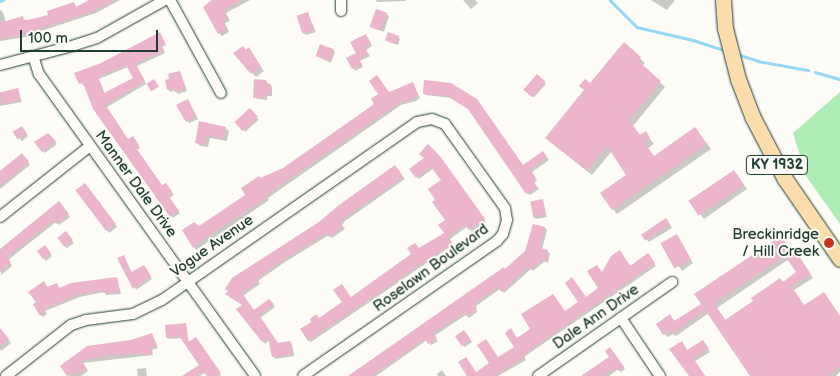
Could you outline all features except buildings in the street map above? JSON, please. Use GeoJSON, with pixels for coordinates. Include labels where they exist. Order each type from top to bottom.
{"type":"FeatureCollection","features":[{"type":"Feature","properties":{"kind":"main road","name":"KY 1932"},"geometry":{"type":"LineString","coordinates":[[723,0],[726,28],[738,79],[770,153],[785,179],[840,259]]}},
{"type":"Feature","properties":{"kind":"street"},"geometry":{"type":"LineString","coordinates":[[0,65],[97,38],[165,0]]}},
{"type":"Feature","properties":{"kind":"street"},"geometry":{"type":"LineString","coordinates":[[170,0],[221,93]]}},
{"type":"Feature","properties":{"kind":"street"},"geometry":{"type":"LineString","coordinates":[[341,0],[341,11]]}},
{"type":"Feature","properties":{"kind":"street","name":"Manner Dale Drive"},"geometry":{"type":"LineString","coordinates":[[33,56],[39,74],[255,376]]}},
{"type":"Feature","properties":{"kind":"street","name":"Vogue Avenue"},"geometry":{"type":"LineString","coordinates":[[6,376],[72,325],[86,320],[133,314],[162,300],[417,122],[428,119]]}},
{"type":"Feature","properties":{"kind":"street","name":"Roselawn Boulevard"},"geometry":{"type":"LineString","coordinates":[[303,376],[497,241],[506,226],[507,214],[499,198],[451,129],[438,121],[428,119]]}},
{"type":"Feature","properties":{"kind":"street"},"geometry":{"type":"LineString","coordinates":[[0,217],[90,146]]}},
{"type":"Feature","properties":{"kind":"street","name":"Dale Ann Drive"},"geometry":{"type":"LineString","coordinates":[[538,376],[672,282]]}},
{"type":"Feature","properties":{"kind":"street"},"geometry":{"type":"LineString","coordinates":[[621,318],[660,376]]}},
{"type":"Feature","properties":{"kind":"green space"},"geometry":{"type":"Polygon","coordinates":[[[840,92],[840,224],[806,176],[793,133],[840,92]]]}},
{"type":"Feature","properties":{"kind":"waterway"},"geometry":{"type":"LineString","coordinates":[[610,0],[637,27],[693,40],[724,50]]}},
{"type":"Feature","properties":{"kind":"waterway"},"geometry":{"type":"LineString","coordinates":[[737,54],[758,61],[808,70]]}},
{"type":"Feature","properties":{"kind":"waterway"},"geometry":{"type":"LineString","coordinates":[[815,72],[840,79]]}},
{"type":"Feature","properties":{"kind":"place","name":"Breckinridge / Hill Creek"},"geometry":{"type":"Point","coordinates":[829,243]}}]}
